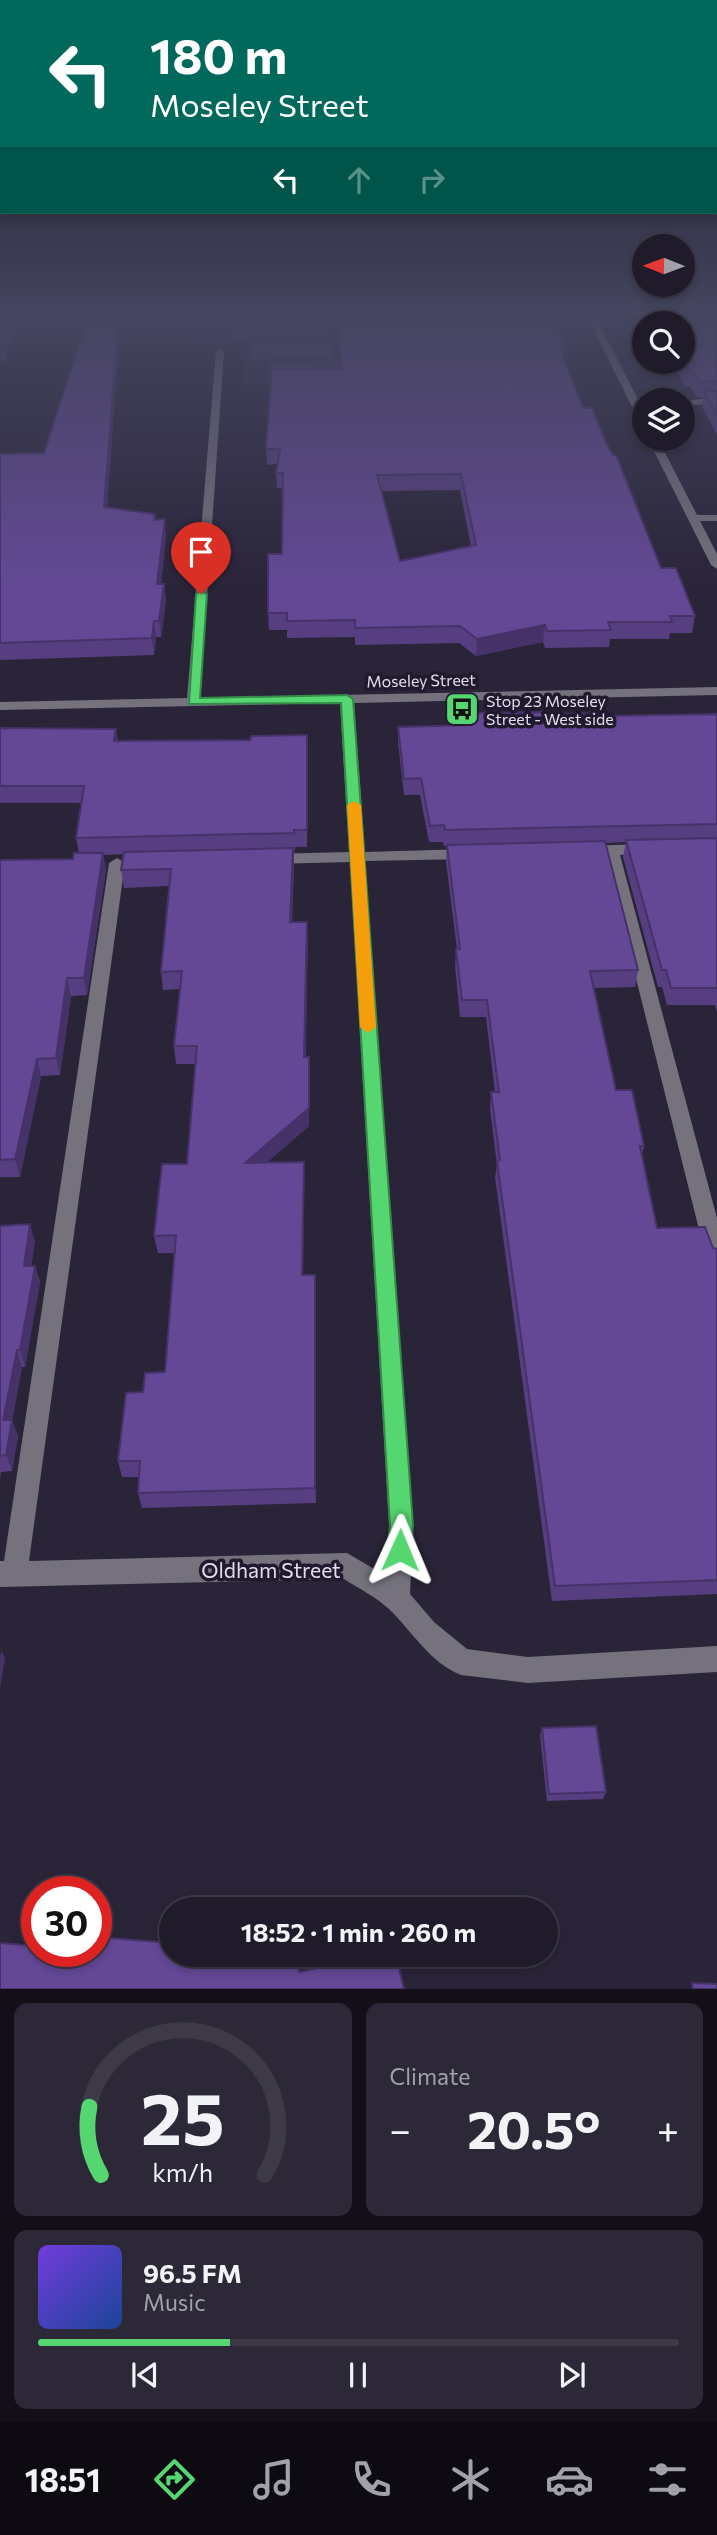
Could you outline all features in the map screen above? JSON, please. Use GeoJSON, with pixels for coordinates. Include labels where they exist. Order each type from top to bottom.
{"type":"FeatureCollection","features":[{"type":"Feature","properties":{"kind":"street"},"geometry":{"type":"LineString","coordinates":[[193,702],[215,407]]}},
{"type":"Feature","properties":{"kind":"street"},"geometry":{"type":"LineString","coordinates":[[659,451],[717,565]]}},
{"type":"Feature","properties":{"kind":"street"},"geometry":{"type":"LineString","coordinates":[[693,518],[717,518]]}},
{"type":"Feature","properties":{"kind":"street","name":"Moseley Street"},"geometry":{"type":"LineString","coordinates":[[0,706],[717,691]]}},
{"type":"Feature","properties":{"kind":"street"},"geometry":{"type":"LineString","coordinates":[[347,699],[401,1525],[397,1599]]}},
{"type":"Feature","properties":{"kind":"street"},"geometry":{"type":"LineString","coordinates":[[570,851],[664,849]]}},
{"type":"Feature","properties":{"kind":"street"},"geometry":{"type":"LineString","coordinates":[[611,850],[717,1257]]}},
{"type":"Feature","properties":{"kind":"street"},"geometry":{"type":"LineString","coordinates":[[250,859],[491,853]]}},
{"type":"Feature","properties":{"kind":"street"},"geometry":{"type":"LineString","coordinates":[[8,1574],[117,863]]}},
{"type":"Feature","properties":{"kind":"street","name":"Oldham Street"},"geometry":{"type":"LineString","coordinates":[[8,1574],[347,1566],[397,1599],[425,1631],[461,1662],[528,1670],[717,1660]]}},
{"type":"Feature","properties":{"kind":"building"},"geometry":{"type":"Polygon","coordinates":[[[59,407],[112,407],[104,507],[155,514],[154,520],[165,519],[157,584],[164,584],[159,621],[154,621],[152,638],[0,643],[0,454],[44,453],[59,407]]]}},
{"type":"Feature","properties":{"kind":"building"},"geometry":{"type":"Polygon","coordinates":[[[269,407],[592,408],[607,445],[613,455],[616,455],[661,568],[676,568],[695,616],[670,616],[672,622],[608,622],[611,630],[547,631],[545,625],[477,639],[460,626],[355,628],[355,620],[287,621],[287,613],[268,613],[268,554],[282,554],[283,473],[276,473],[280,449],[266,449],[269,407]],[[461,474],[377,475],[400,561],[476,545],[461,474]]]}},
{"type":"Feature","properties":{"kind":"building"},"geometry":{"type":"Polygon","coordinates":[[[470,713],[603,713],[604,716],[717,714],[717,824],[445,830],[444,825],[430,826],[421,778],[404,779],[398,727],[472,725],[470,713]]]}},
{"type":"Feature","properties":{"kind":"building"},"geometry":{"type":"Polygon","coordinates":[[[0,728],[116,729],[114,741],[250,740],[251,736],[307,735],[307,830],[294,830],[294,833],[76,838],[84,786],[0,786],[0,728]]]}},
{"type":"Feature","properties":{"kind":"building"},"geometry":{"type":"Polygon","coordinates":[[[717,838],[717,988],[671,988],[666,970],[662,970],[626,840],[717,838]]]}},
{"type":"Feature","properties":{"kind":"building"},"geometry":{"type":"Polygon","coordinates":[[[605,841],[638,970],[590,971],[616,1090],[632,1090],[644,1146],[640,1146],[657,1228],[705,1227],[713,1248],[717,1249],[717,1580],[555,1586],[497,1161],[500,1160],[491,1092],[499,1092],[487,1000],[462,1000],[456,949],[460,949],[447,845],[605,841]]]}},
{"type":"Feature","properties":{"kind":"building"},"geometry":{"type":"Polygon","coordinates":[[[293,848],[290,922],[307,922],[304,1057],[309,1057],[309,1108],[245,1163],[304,1162],[302,1275],[315,1275],[315,1488],[138,1493],[140,1461],[118,1461],[126,1393],[143,1392],[145,1373],[165,1372],[176,1235],[154,1236],[162,1164],[187,1164],[197,1046],[174,1046],[182,971],[161,972],[171,869],[121,870],[124,852],[293,848]]]}},
{"type":"Feature","properties":{"kind":"building"},"geometry":{"type":"Polygon","coordinates":[[[74,853],[103,853],[84,978],[67,978],[56,1058],[37,1059],[15,1159],[0,1160],[0,860],[73,859],[74,853]]]}},
{"type":"Feature","properties":{"kind":"building"},"geometry":{"type":"Polygon","coordinates":[[[30,1224],[24,1266],[35,1266],[20,1350],[17,1350],[3,1420],[12,1420],[6,1455],[0,1456],[0,1226],[30,1224]]]}},
{"type":"Feature","properties":{"kind":"building"},"geometry":{"type":"Polygon","coordinates":[[[596,1726],[606,1792],[549,1794],[542,1728],[596,1726]]]}},
{"type":"Feature","properties":{"kind":"building"},"geometry":{"type":"Polygon","coordinates":[[[112,1938],[159,1942],[159,1967],[298,1967],[299,1972],[323,1967],[399,1967],[404,1989],[0,1989],[0,1943],[21,1945],[21,1967],[112,1967],[112,1938]]]}},
{"type":"Feature","properties":{"kind":"building"},"geometry":{"type":"Polygon","coordinates":[[[692,1983],[717,1984],[717,1989],[693,1989],[692,1983]]]}},
{"type":"Feature","properties":{"kind":"slow traffic"},"geometry":{"type":"LineString","coordinates":[[354,805],[368,1027]]}},
{"type":"Feature","properties":{"kind":"place","name":"Stop 23 Moseley Street - West side"},"geometry":{"type":"Point","coordinates":[462,709]}},
{"type":"Feature","properties":{"kind":"route"},"geometry":{"type":"LineString","coordinates":[[201,594],[193,702],[347,699],[401,1525],[400,1550]]}}]}
